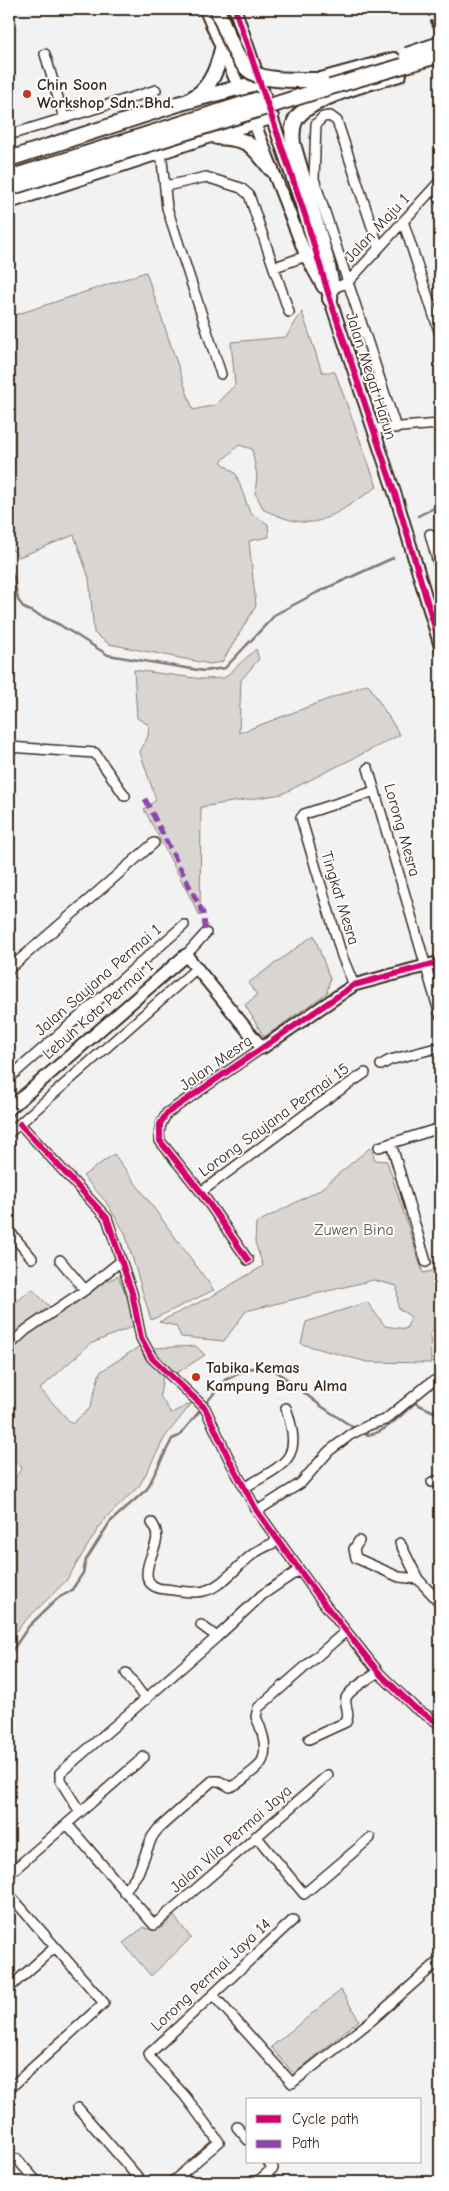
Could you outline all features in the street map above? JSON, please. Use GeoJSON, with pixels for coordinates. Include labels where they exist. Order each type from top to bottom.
{"type":"FeatureCollection","features":[{"type":"Feature","properties":{"kind":"main road"},"geometry":{"type":"LineString","coordinates":[[217,9],[236,58],[248,71],[257,77],[270,79],[321,80]]}},
{"type":"Feature","properties":{"kind":"main road"},"geometry":{"type":"LineString","coordinates":[[9,178],[190,120],[440,44]]}},
{"type":"Feature","properties":{"kind":"main road"},"geometry":{"type":"LineString","coordinates":[[182,103],[197,96],[212,78],[218,66],[222,49]]}},
{"type":"Feature","properties":{"kind":"main road"},"geometry":{"type":"LineString","coordinates":[[9,188],[324,88],[440,55]]}},
{"type":"Feature","properties":{"kind":"main road"},"geometry":{"type":"LineString","coordinates":[[331,294],[327,262],[293,144],[292,131],[295,120],[304,110],[317,102],[440,60]]}},
{"type":"Feature","properties":{"kind":"main road"},"geometry":{"type":"LineString","coordinates":[[12,155],[182,103],[260,82]]}},
{"type":"Feature","properties":{"kind":"main road"},"geometry":{"type":"LineString","coordinates":[[9,201],[272,116]]}},
{"type":"Feature","properties":{"kind":"main road"},"geometry":{"type":"LineString","coordinates":[[204,137],[238,138],[256,150],[271,169]]}},
{"type":"Feature","properties":{"kind":"street","name":"Jalan Megat Harun"},"geometry":{"type":"LineString","coordinates":[[205,9],[254,122],[306,256],[314,273],[331,294]]}},
{"type":"Feature","properties":{"kind":"street","name":"Jalan Megat Harun"},"geometry":{"type":"LineString","coordinates":[[235,9],[305,215],[374,429],[435,604],[440,645]]}},
{"type":"Feature","properties":{"kind":"street"},"geometry":{"type":"LineString","coordinates":[[45,54],[64,118]]}},
{"type":"Feature","properties":{"kind":"street"},"geometry":{"type":"LineString","coordinates":[[9,135],[156,90]]}},
{"type":"Feature","properties":{"kind":"street","name":"Jalan Megat Harun"},"geometry":{"type":"LineString","coordinates":[[379,248],[337,120],[330,116],[323,117],[316,124],[314,179],[396,428]]}},
{"type":"Feature","properties":{"kind":"street"},"geometry":{"type":"LineString","coordinates":[[161,151],[167,208],[222,374]]}},
{"type":"Feature","properties":{"kind":"street"},"geometry":{"type":"LineString","coordinates":[[166,186],[206,177],[242,188],[249,195],[289,312]]}},
{"type":"Feature","properties":{"kind":"street"},"geometry":{"type":"LineString","coordinates":[[438,184],[440,200]]}},
{"type":"Feature","properties":{"kind":"street","name":"Jalan Maju 1"},"geometry":{"type":"LineString","coordinates":[[331,294],[348,282],[438,184]]}},
{"type":"Feature","properties":{"kind":"street"},"geometry":{"type":"LineString","coordinates":[[403,221],[440,334]]}},
{"type":"Feature","properties":{"kind":"street"},"geometry":{"type":"LineString","coordinates":[[275,267],[306,256]]}},
{"type":"Feature","properties":{"kind":"street"},"geometry":{"type":"LineString","coordinates":[[374,429],[440,424]]}},
{"type":"Feature","properties":{"kind":"street"},"geometry":{"type":"LineString","coordinates":[[430,534],[440,570]]}},
{"type":"Feature","properties":{"kind":"street"},"geometry":{"type":"LineString","coordinates":[[9,747],[95,752],[125,796]]}},
{"type":"Feature","properties":{"kind":"street","name":"Lorong Mesra"},"geometry":{"type":"LineString","coordinates":[[368,768],[440,1016]]}},
{"type":"Feature","properties":{"kind":"street","name":"Tingkat Mesra"},"geometry":{"type":"LineString","coordinates":[[354,985],[342,956],[301,818],[304,814],[375,791]]}},
{"type":"Feature","properties":{"kind":"street"},"geometry":{"type":"LineString","coordinates":[[9,970],[154,843]]}},
{"type":"Feature","properties":{"kind":"street","name":"Jalan Saujana Permai 1"},"geometry":{"type":"LineString","coordinates":[[9,1078],[184,925]]}},
{"type":"Feature","properties":{"kind":"street","name":"Lebuh Kota Permai 1"},"geometry":{"type":"LineString","coordinates":[[9,1109],[186,955],[206,933]]}},
{"type":"Feature","properties":{"kind":"street"},"geometry":{"type":"LineString","coordinates":[[186,955],[262,1048]]}},
{"type":"Feature","properties":{"kind":"street","name":"Jalan Mesra"},"geometry":{"type":"LineString","coordinates":[[248,1260],[201,1192],[160,1140],[160,1124],[167,1113],[354,985],[440,962]]}},
{"type":"Feature","properties":{"kind":"street"},"geometry":{"type":"LineString","coordinates":[[9,1134],[197,968]]}},
{"type":"Feature","properties":{"kind":"street"},"geometry":{"type":"LineString","coordinates":[[381,1065],[390,1060],[440,1047]]}},
{"type":"Feature","properties":{"kind":"street","name":"Lorong Saujana Permai 15"},"geometry":{"type":"LineString","coordinates":[[201,1192],[315,1107],[365,1073]]}},
{"type":"Feature","properties":{"kind":"street"},"geometry":{"type":"LineString","coordinates":[[20,1124],[107,1218],[132,1293],[141,1338],[145,1348],[152,1358],[205,1408],[244,1488],[277,1541],[378,1672],[415,1708],[440,1724]]}},
{"type":"Feature","properties":{"kind":"street"},"geometry":{"type":"LineString","coordinates":[[379,1147],[440,1128]]}},
{"type":"Feature","properties":{"kind":"street"},"geometry":{"type":"LineString","coordinates":[[392,1143],[426,1262]]}},
{"type":"Feature","properties":{"kind":"street"},"geometry":{"type":"LineString","coordinates":[[9,1231],[32,1258]]}},
{"type":"Feature","properties":{"kind":"street"},"geometry":{"type":"LineString","coordinates":[[60,1260],[85,1290]]}},
{"type":"Feature","properties":{"kind":"street"},"geometry":{"type":"LineString","coordinates":[[9,1346],[26,1330],[85,1290],[121,1261]]}},
{"type":"Feature","properties":{"kind":"street"},"geometry":{"type":"LineString","coordinates":[[257,1511],[301,1483],[329,1451],[363,1428],[385,1420],[430,1383],[440,1378]]}},
{"type":"Feature","properties":{"kind":"street"},"geometry":{"type":"LineString","coordinates":[[244,1488],[280,1466],[291,1454],[295,1440],[286,1408]]}},
{"type":"Feature","properties":{"kind":"street"},"geometry":{"type":"LineString","coordinates":[[152,1523],[158,1532],[158,1538],[149,1560],[147,1576],[150,1584],[158,1589],[202,1592],[213,1588],[256,1552],[277,1541]]}},
{"type":"Feature","properties":{"kind":"street"},"geometry":{"type":"LineString","coordinates":[[359,1541],[354,1549],[356,1558],[399,1577],[418,1579]]}},
{"type":"Feature","properties":{"kind":"street"},"geometry":{"type":"LineString","coordinates":[[400,1544],[418,1579],[440,1603]]}},
{"type":"Feature","properties":{"kind":"street"},"geometry":{"type":"LineString","coordinates":[[80,1812],[60,1780],[60,1773],[146,1700],[262,1595],[299,1570]]}},
{"type":"Feature","properties":{"kind":"street"},"geometry":{"type":"LineString","coordinates":[[201,1625],[216,1637]]}},
{"type":"Feature","properties":{"kind":"street"},"geometry":{"type":"LineString","coordinates":[[67,1824],[124,1892],[138,1873],[152,1837],[158,1829],[212,1781],[219,1781],[230,1787],[236,1786],[260,1765],[263,1758],[264,1740],[256,1717],[258,1708],[346,1632]]}},
{"type":"Feature","properties":{"kind":"street"},"geometry":{"type":"LineString","coordinates":[[309,1739],[346,1722],[348,1717],[346,1698],[350,1692],[378,1672]]}},
{"type":"Feature","properties":{"kind":"street"},"geometry":{"type":"LineString","coordinates":[[126,1673],[146,1700]]}},
{"type":"Feature","properties":{"kind":"street"},"geometry":{"type":"LineString","coordinates":[[9,1874],[144,1757]]}},
{"type":"Feature","properties":{"kind":"street","name":"Jalan Vila Permai Jaya"},"geometry":{"type":"LineString","coordinates":[[124,1892],[154,1925],[328,1775]]}},
{"type":"Feature","properties":{"kind":"street"},"geometry":{"type":"LineString","coordinates":[[256,1836],[304,1894],[370,1838]]}},
{"type":"Feature","properties":{"kind":"street"},"geometry":{"type":"LineString","coordinates":[[9,1894],[104,2003],[9,2089]]}},
{"type":"Feature","properties":{"kind":"street","name":"Lorong Permai Jaya 14"},"geometry":{"type":"LineString","coordinates":[[172,2182],[219,2142],[185,2096],[151,2059],[149,2054],[293,1920]]}},
{"type":"Feature","properties":{"kind":"street"},"geometry":{"type":"LineString","coordinates":[[9,1988],[55,1947]]}},
{"type":"Feature","properties":{"kind":"street"},"geometry":{"type":"LineString","coordinates":[[213,1995],[292,2083],[372,2020],[440,1960]]}},
{"type":"Feature","properties":{"kind":"street"},"geometry":{"type":"LineString","coordinates":[[78,2108],[142,2182]]}},
{"type":"Feature","properties":{"kind":"street"},"geometry":{"type":"LineString","coordinates":[[237,2127],[246,2138]]}},
{"type":"Feature","properties":{"kind":"street"},"geometry":{"type":"LineString","coordinates":[[17,2159],[37,2182]]}},
{"type":"Feature","properties":{"kind":"street"},"geometry":{"type":"LineString","coordinates":[[258,2182],[273,2168],[270,2164]]}},
{"type":"Feature","properties":{"kind":"green space"},"geometry":{"type":"Polygon","coordinates":[[[146,272],[193,410],[215,405],[235,385],[231,342],[286,337],[302,312],[322,372],[335,372],[377,487],[346,508],[328,517],[312,522],[300,522],[264,510],[255,493],[257,476],[252,449],[239,445],[221,462],[236,474],[250,513],[268,524],[269,537],[249,541],[256,606],[222,662],[210,664],[109,644],[94,633],[89,578],[74,535],[19,557],[9,546],[9,317],[146,272]]]}},
{"type":"Feature","properties":{"kind":"green space"},"geometry":{"type":"Polygon","coordinates":[[[256,649],[259,659],[241,680],[239,733],[368,684],[400,735],[282,794],[201,807],[200,916],[144,809],[156,800],[140,752],[148,736],[149,725],[137,718],[134,670],[203,679],[224,678],[256,649]]]}},
{"type":"Feature","properties":{"kind":"green space"},"geometry":{"type":"Polygon","coordinates":[[[314,935],[330,979],[327,993],[264,1037],[245,1005],[257,995],[248,983],[314,935]]]}},
{"type":"Feature","properties":{"kind":"green space","name":"Zuwen Bina"},"geometry":{"type":"Polygon","coordinates":[[[371,1147],[375,1160],[387,1161],[423,1273],[440,1269],[440,1328],[430,1333],[431,1363],[367,1362],[301,1344],[306,1322],[367,1302],[385,1326],[406,1329],[411,1317],[398,1308],[397,1286],[373,1280],[246,1311],[224,1341],[181,1337],[176,1326],[159,1322],[212,1296],[263,1266],[255,1242],[256,1223],[318,1191],[371,1147]]]}},
{"type":"Feature","properties":{"kind":"green space"},"geometry":{"type":"Polygon","coordinates":[[[114,1154],[214,1290],[151,1320],[125,1233],[106,1202],[83,1176],[114,1154]]]}},
{"type":"Feature","properties":{"kind":"green space"},"geometry":{"type":"Polygon","coordinates":[[[118,1276],[130,1303],[134,1326],[90,1344],[40,1389],[72,1424],[90,1408],[100,1372],[140,1346],[144,1357],[163,1375],[160,1396],[171,1413],[192,1403],[165,1437],[140,1485],[103,1521],[66,1581],[22,1624],[9,1641],[9,1486],[22,1468],[9,1456],[9,1308],[32,1289],[51,1308],[118,1276]]]}},
{"type":"Feature","properties":{"kind":"green space"},"geometry":{"type":"Polygon","coordinates":[[[196,1346],[205,1355],[175,1374],[153,1348],[196,1346]]]}},
{"type":"Feature","properties":{"kind":"green space"},"geometry":{"type":"Polygon","coordinates":[[[174,1916],[191,1938],[151,1976],[123,1943],[144,1927],[147,1929],[161,1928],[174,1916]]]}},
{"type":"Feature","properties":{"kind":"green space"},"geometry":{"type":"Polygon","coordinates":[[[341,1990],[359,2020],[294,2074],[271,2047],[341,1990]]]}},
{"type":"Feature","properties":{"kind":"waterway"},"geometry":{"type":"LineString","coordinates":[[418,516],[440,505]]}},
{"type":"Feature","properties":{"kind":"waterway"},"geometry":{"type":"LineString","coordinates":[[9,567],[14,579],[18,600],[24,608],[60,625],[108,655],[204,671],[225,668],[276,614],[318,592],[393,558]]}},
{"type":"Feature","properties":{"kind":"waterway"},"geometry":{"type":"LineString","coordinates":[[9,1655],[29,1626],[58,1598],[71,1591],[83,1573],[86,1560],[110,1522],[147,1489],[172,1439],[179,1436],[225,1380],[251,1368],[276,1371],[321,1406],[357,1430]]}},
{"type":"Feature","properties":{"kind":"waterway"},"geometry":{"type":"LineString","coordinates":[[362,1433],[368,1435],[375,1434],[390,1425],[415,1403],[434,1412],[440,1404]]}},
{"type":"Feature","properties":{"kind":"railway"},"geometry":{"type":"LineString","coordinates":[[427,9],[440,47]]}},
{"type":"Feature","properties":{"kind":"marked path"},"geometry":{"type":"LineString","coordinates":[[145,799],[203,913],[206,933]]}},
{"type":"Feature","properties":{"kind":"cycle path"},"geometry":{"type":"LineString","coordinates":[[235,9],[305,215],[330,299],[397,500],[440,645]]}},
{"type":"Feature","properties":{"kind":"cycle path"},"geometry":{"type":"LineString","coordinates":[[248,1260],[201,1192],[160,1141],[160,1124],[167,1113],[354,985],[440,962]]}},
{"type":"Feature","properties":{"kind":"cycle path"},"geometry":{"type":"LineString","coordinates":[[20,1124],[107,1218],[132,1293],[141,1338],[152,1358],[205,1408],[230,1461],[257,1511],[319,1597],[380,1674],[415,1708],[440,1724]]}},
{"type":"Feature","properties":{"kind":"place","name":"Chin Soon Workshop Sdn. Bhd."},"geometry":{"type":"Point","coordinates":[27,94]}},
{"type":"Feature","properties":{"kind":"place","name":"Tabika Kemas Kampung Baru Alma"},"geometry":{"type":"Point","coordinates":[196,1377]}}]}
